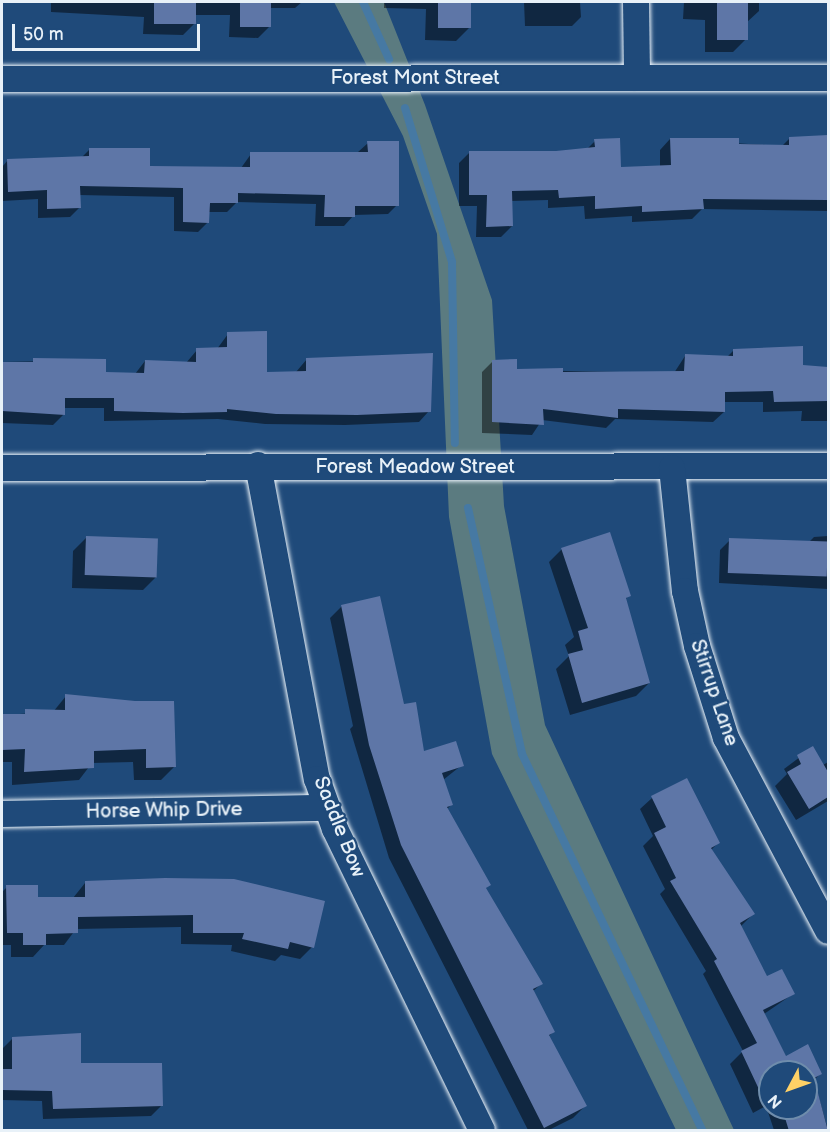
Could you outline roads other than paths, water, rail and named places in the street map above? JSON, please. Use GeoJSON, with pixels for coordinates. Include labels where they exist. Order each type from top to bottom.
{"type":"FeatureCollection","features":[{"type":"Feature","properties":{"kind":"street"},"geometry":{"type":"LineString","coordinates":[[636,2],[638,78]]}},
{"type":"Feature","properties":{"kind":"street","name":"Forest Mont Street"},"geometry":{"type":"LineString","coordinates":[[2,79],[828,78]]}},
{"type":"Feature","properties":{"kind":"street","name":"Forest Meadow Street"},"geometry":{"type":"LineString","coordinates":[[2,468],[258,465],[672,468],[828,466]]}},
{"type":"Feature","properties":{"kind":"street","name":"Saddle Bow"},"geometry":{"type":"LineString","coordinates":[[258,465],[317,779],[327,808],[482,1131]]}},
{"type":"Feature","properties":{"kind":"street","name":"Stirrup Lane"},"geometry":{"type":"LineString","coordinates":[[672,468],[685,591],[697,646],[726,738],[821,901],[828,931]]}},
{"type":"Feature","properties":{"kind":"street","name":"Horse Whip Drive"},"geometry":{"type":"LineString","coordinates":[[2,814],[327,808]]}},
{"type":"Feature","properties":{"kind":"waterway"},"geometry":{"type":"LineString","coordinates":[[363,2],[389,59]]}},
{"type":"Feature","properties":{"kind":"waterway"},"geometry":{"type":"LineString","coordinates":[[405,108],[452,262],[455,443]]}},
{"type":"Feature","properties":{"kind":"waterway"},"geometry":{"type":"LineString","coordinates":[[468,508],[522,754],[702,1130]]}}]}
